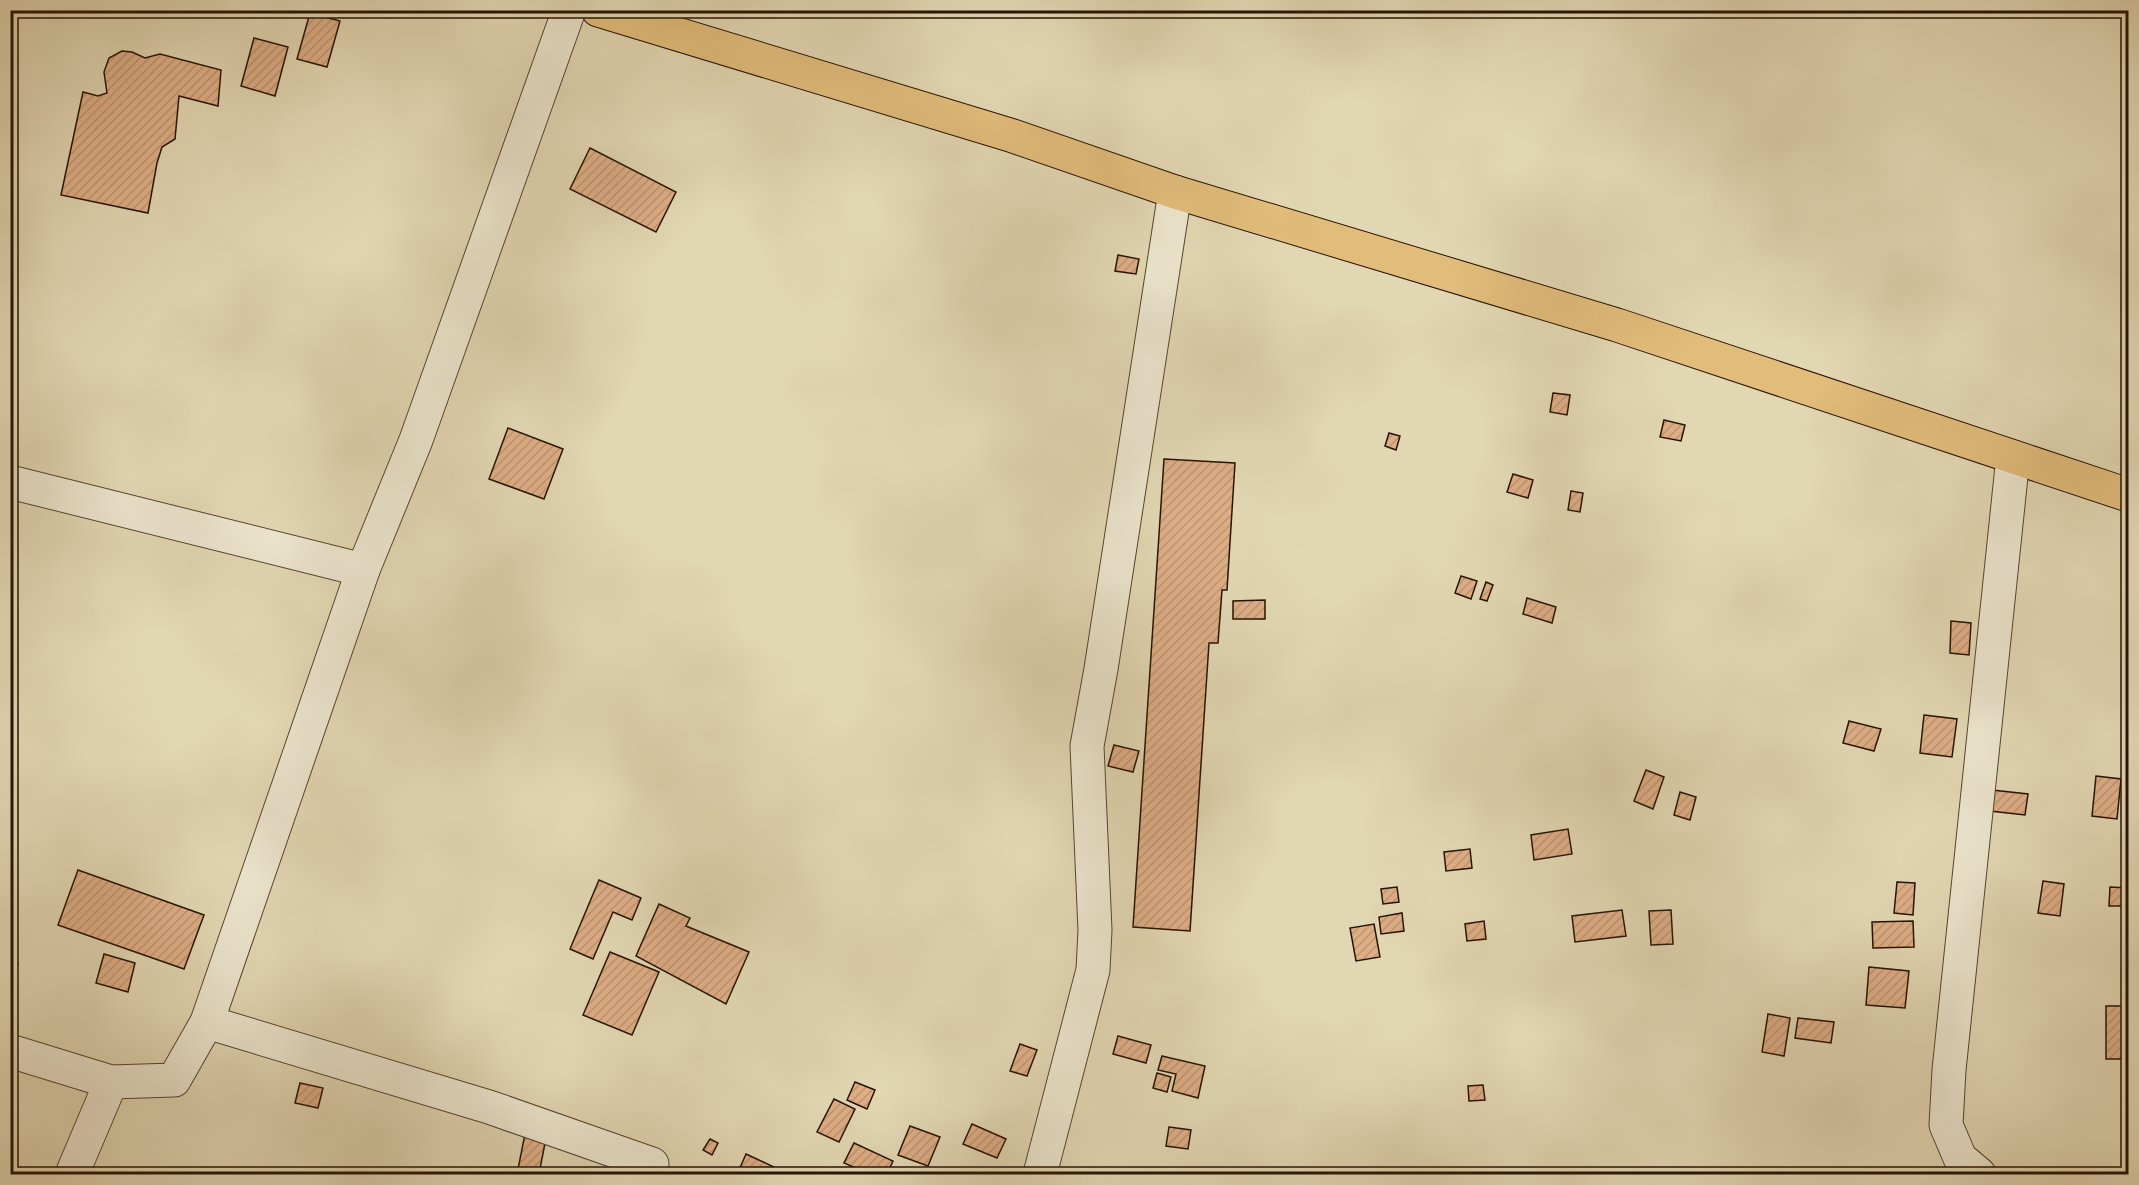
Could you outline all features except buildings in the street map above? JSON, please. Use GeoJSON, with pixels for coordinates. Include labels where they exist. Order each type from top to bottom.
{"type":"FeatureCollection","features":[{"type":"Feature","properties":{"kind":"main road"},"geometry":{"type":"LineString","coordinates":[[598,10],[1010,135],[1175,192],[1617,325],[2128,495]]}},
{"type":"Feature","properties":{"kind":"street"},"geometry":{"type":"LineString","coordinates":[[10,1052],[111,1082],[174,1080],[207,1022],[363,570],[416,440],[568,10]]}},
{"type":"Feature","properties":{"kind":"street"},"geometry":{"type":"LineString","coordinates":[[1040,1174],[1093,970],[1095,930],[1087,746],[1175,192]]}},
{"type":"Feature","properties":{"kind":"street"},"geometry":{"type":"LineString","coordinates":[[1979,1174],[1960,1158],[1946,1125],[1949,1070],[2013,458]]}},
{"type":"Feature","properties":{"kind":"street"},"geometry":{"type":"LineString","coordinates":[[10,483],[363,570]]}},
{"type":"Feature","properties":{"kind":"street"},"geometry":{"type":"LineString","coordinates":[[207,1022],[489,1107],[652,1164]]}},
{"type":"Feature","properties":{"kind":"street"},"geometry":{"type":"LineString","coordinates":[[72,1174],[111,1082]]}}]}
